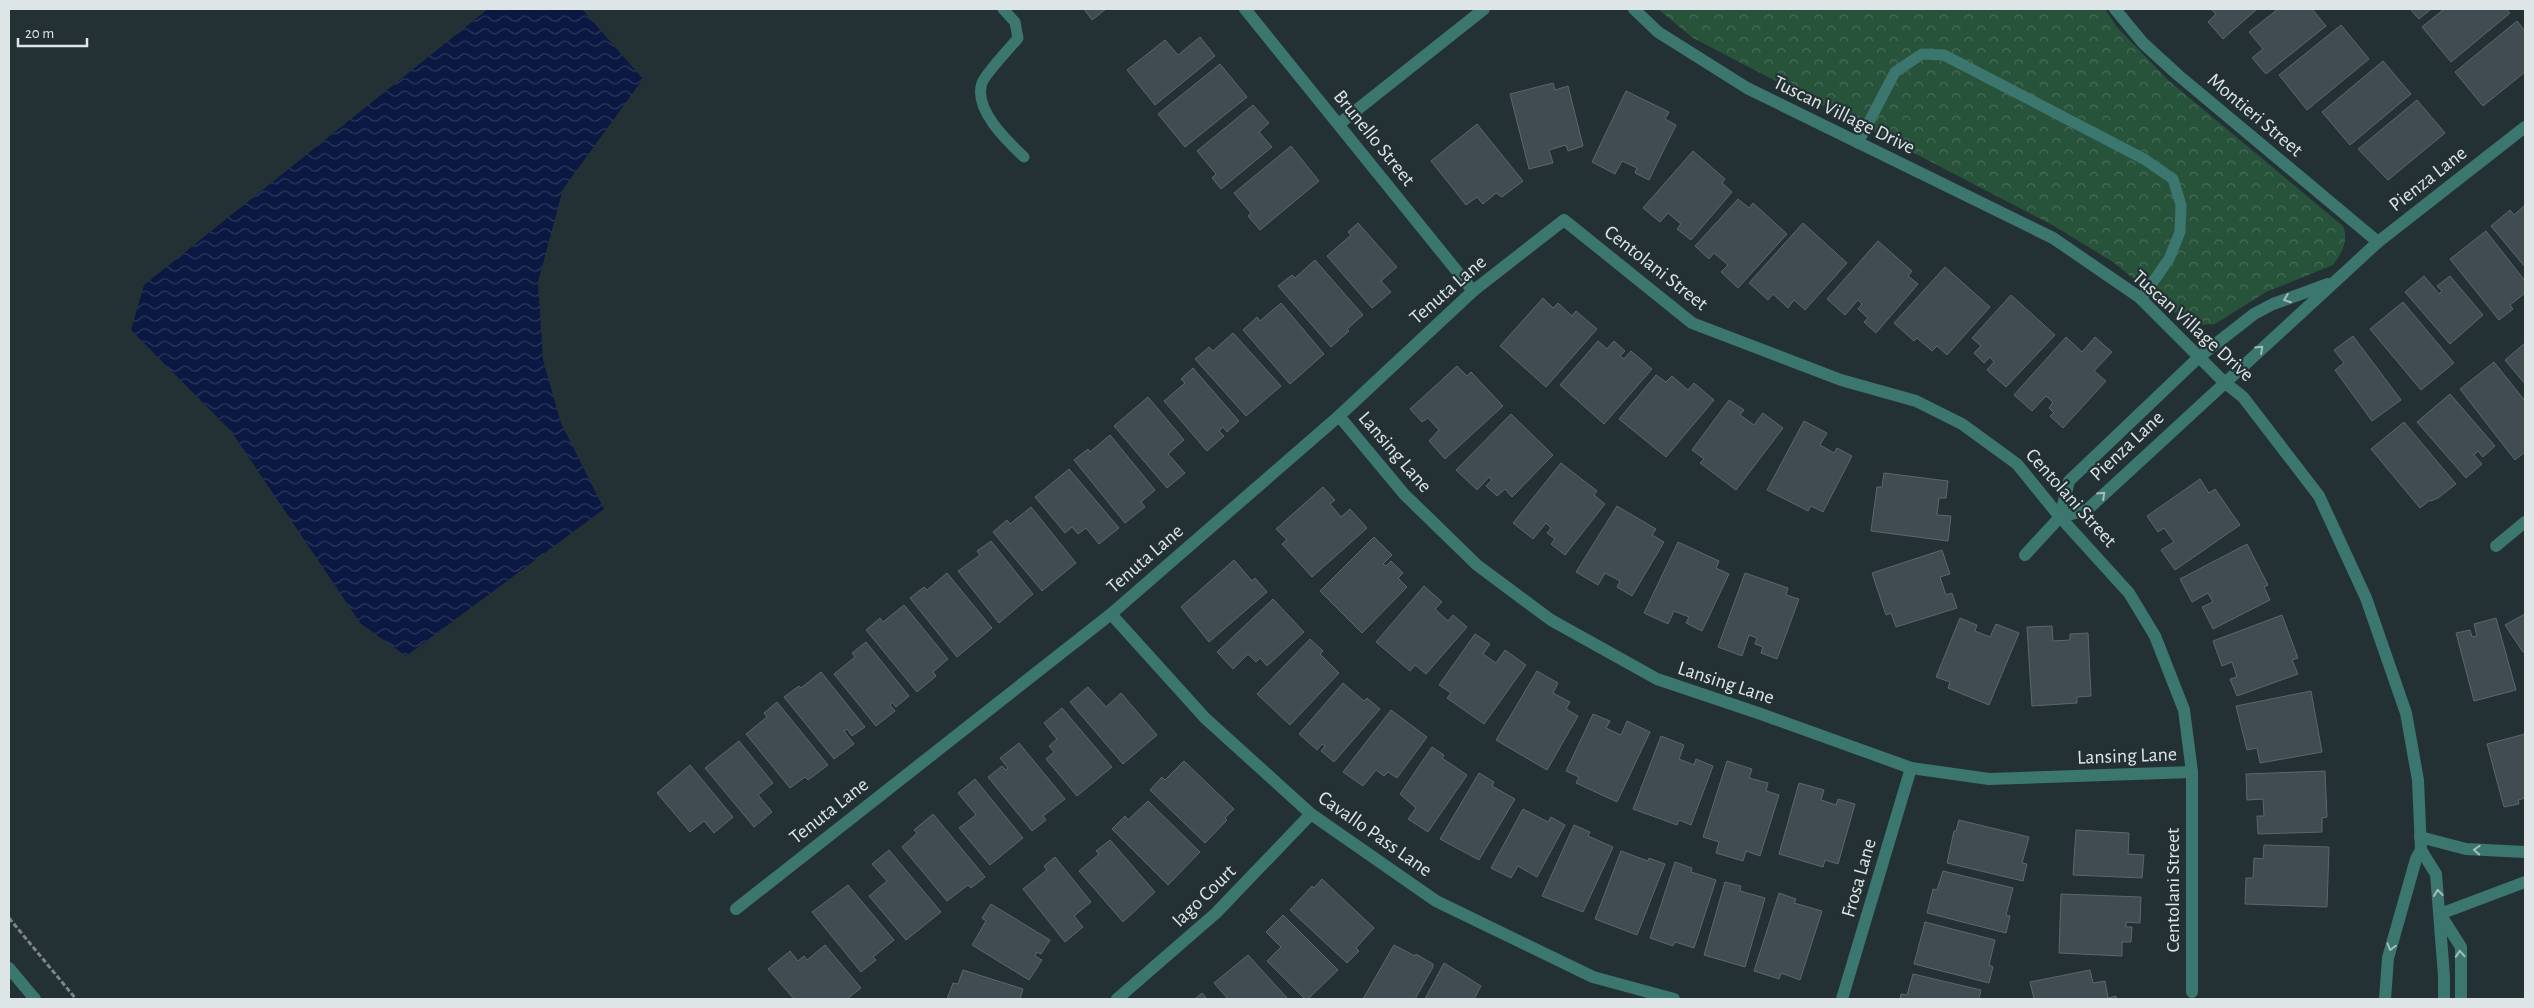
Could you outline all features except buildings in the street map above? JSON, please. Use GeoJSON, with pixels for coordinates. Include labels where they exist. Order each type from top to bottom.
{"type":"FeatureCollection","features":[{"type":"Feature","properties":{"kind":"street","name":"Brunello Street"},"geometry":{"type":"LineString","coordinates":[[1245,9],[1473,291]]}},
{"type":"Feature","properties":{"kind":"street"},"geometry":{"type":"LineString","coordinates":[[1339,124],[1484,9]]}},
{"type":"Feature","properties":{"kind":"street","name":"Tuscan Village Drive"},"geometry":{"type":"LineString","coordinates":[[1634,9],[1658,32],[1747,88],[2053,238],[2141,299],[2224,382],[2243,396],[2319,496],[2366,598],[2406,713],[2418,780],[2421,844],[2388,958],[2386,999]]}},
{"type":"Feature","properties":{"kind":"street","name":"Montieri Street"},"geometry":{"type":"LineString","coordinates":[[2115,9],[2143,43],[2178,75],[2378,242]]}},
{"type":"Feature","properties":{"kind":"street","name":"Pienza Lane"},"geometry":{"type":"LineString","coordinates":[[2332,282],[2273,304],[2254,314],[2199,357],[2069,480],[2060,517],[2087,510],[2332,282],[2378,242],[2525,127]]}},
{"type":"Feature","properties":{"kind":"street","name":"Tenuta Lane"},"geometry":{"type":"LineString","coordinates":[[736,909],[1111,614],[1339,416],[1473,291],[1564,220]]}},
{"type":"Feature","properties":{"kind":"street","name":"Centolani Street"},"geometry":{"type":"LineString","coordinates":[[1564,220],[1692,323],[1842,380],[1916,402],[1962,424],[2017,464],[2060,517],[2129,593],[2155,636],[2184,710],[2192,772],[2192,992]]}},
{"type":"Feature","properties":{"kind":"street","name":"Lansing Lane"},"geometry":{"type":"LineString","coordinates":[[1339,416],[1404,494],[1477,564],[1551,620],[1657,679],[1911,768],[1989,779],[2192,772]]}},
{"type":"Feature","properties":{"kind":"street"},"geometry":{"type":"LineString","coordinates":[[2025,555],[2060,517]]}},
{"type":"Feature","properties":{"kind":"street"},"geometry":{"type":"LineString","coordinates":[[2496,546],[2525,522]]}},
{"type":"Feature","properties":{"kind":"street","name":"Cavallo Pass Lane"},"geometry":{"type":"LineString","coordinates":[[1111,614],[1205,718],[1310,814],[1436,901],[1594,977],[1674,999]]}},
{"type":"Feature","properties":{"kind":"street","name":"Frosa Lane"},"geometry":{"type":"LineString","coordinates":[[1842,999],[1911,768]]}},
{"type":"Feature","properties":{"kind":"street","name":"Iago Court"},"geometry":{"type":"LineString","coordinates":[[1117,999],[1216,913],[1310,814]]}},
{"type":"Feature","properties":{"kind":"street"},"geometry":{"type":"LineString","coordinates":[[2421,844],[2466,849],[2525,852]]}},
{"type":"Feature","properties":{"kind":"street","name":"Tuscan Village Drive"},"geometry":{"type":"LineString","coordinates":[[2421,844],[2436,874],[2444,999]]}},
{"type":"Feature","properties":{"kind":"street"},"geometry":{"type":"LineString","coordinates":[[2440,914],[2525,882]]}},
{"type":"Feature","properties":{"kind":"street","name":"Tuscan Village Drive"},"geometry":{"type":"LineString","coordinates":[[2440,914],[2461,947],[2461,999]]}},
{"type":"Feature","properties":{"kind":"street"},"geometry":{"type":"LineString","coordinates":[[9,968],[35,999]]}},
{"type":"Feature","properties":{"kind":"lane"},"geometry":{"type":"LineString","coordinates":[[1003,9],[1015,22],[1018,38],[982,83],[982,105],[1001,134],[1024,157]]}},
{"type":"Feature","properties":{"kind":"lane"},"geometry":{"type":"LineString","coordinates":[[1858,143],[1895,72],[1922,54],[1944,55],[2144,159],[2173,179],[2181,205],[2180,232],[2169,259],[2141,299]]}},
{"type":"Feature","properties":{"kind":"path"},"geometry":{"type":"LineString","coordinates":[[9,918],[76,999]]}},
{"type":"Feature","properties":{"kind":"green space"},"geometry":{"type":"Polygon","coordinates":[[[1658,9],[2105,9],[2116,26],[2168,80],[2343,226],[2345,231],[2344,246],[2333,265],[2266,292],[2215,324],[2198,325],[2187,322],[2113,262],[2054,226],[1693,38],[1658,9]]]}},
{"type":"Feature","properties":{"kind":"water"},"geometry":{"type":"Polygon","coordinates":[[[488,9],[582,9],[643,79],[563,189],[538,282],[543,360],[561,423],[604,509],[406,656],[361,624],[231,431],[131,330],[144,285],[488,9]]]}}]}
